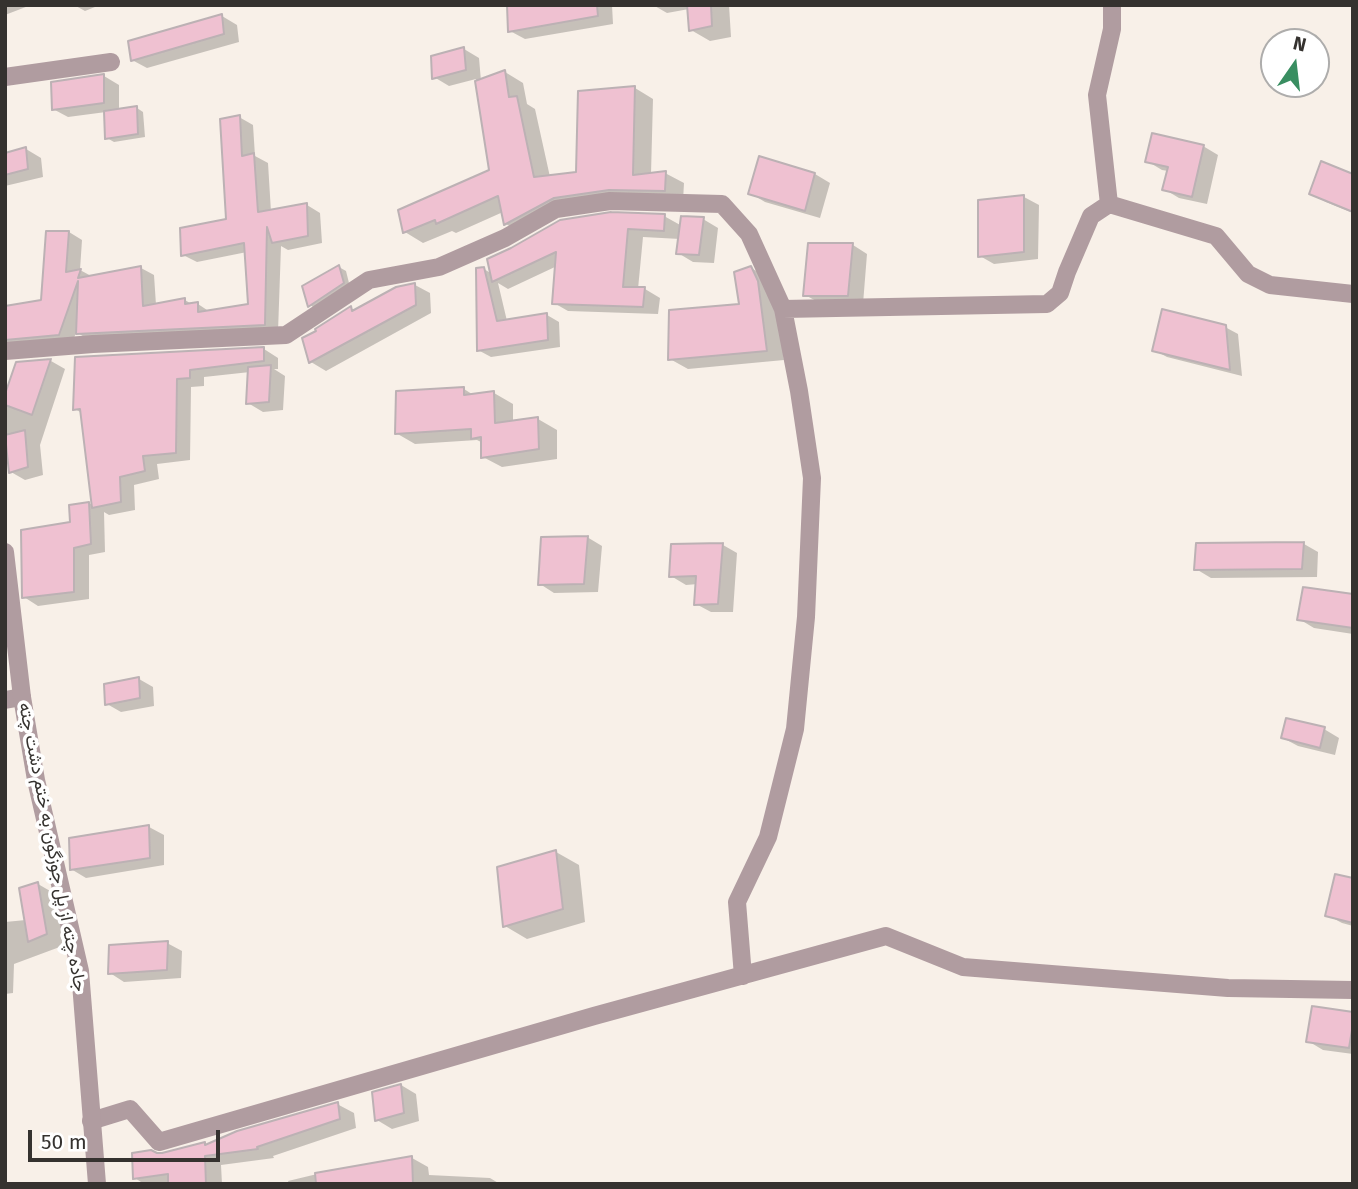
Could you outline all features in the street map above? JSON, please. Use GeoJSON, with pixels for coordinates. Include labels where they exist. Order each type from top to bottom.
{"type":"FeatureCollection","features":[{"type":"Feature","properties":{"kind":"street"},"geometry":{"type":"LineString","coordinates":[[1109,204],[1097,95],[1112,29],[1112,5]]}},
{"type":"Feature","properties":{"kind":"street"},"geometry":{"type":"LineString","coordinates":[[5,77],[111,62]]}},
{"type":"Feature","properties":{"kind":"street"},"geometry":{"type":"LineString","coordinates":[[5,351],[286,335],[369,280],[439,267],[505,238],[556,209],[610,201],[722,204],[749,234],[783,309],[812,478],[806,617],[795,729],[768,837],[737,902],[743,976]]}},
{"type":"Feature","properties":{"kind":"street"},"geometry":{"type":"LineString","coordinates":[[1109,204],[1216,236],[1248,274],[1270,285],[1353,294]]}},
{"type":"Feature","properties":{"kind":"street"},"geometry":{"type":"LineString","coordinates":[[783,309],[1047,304],[1060,293],[1091,216],[1109,204]]}},
{"type":"Feature","properties":{"kind":"street","name":"جاده چته از پل جوزگون به ختم دشت چته"},"geometry":{"type":"LineString","coordinates":[[5,552],[13,698],[36,780],[80,971],[97,1184]]}},
{"type":"Feature","properties":{"kind":"street"},"geometry":{"type":"LineString","coordinates":[[91,1121],[130,1109],[159,1142],[594,1016],[886,936],[963,967],[1228,988],[1353,990]]}},
{"type":"Feature","properties":{"kind":"building"},"geometry":{"type":"Polygon","coordinates":[[[507,5],[597,5],[598,16],[508,32],[507,5]]]}},
{"type":"Feature","properties":{"kind":"building"},"geometry":{"type":"Polygon","coordinates":[[[687,5],[711,5],[712,26],[689,31],[687,5]]]}},
{"type":"Feature","properties":{"kind":"building"},"geometry":{"type":"Polygon","coordinates":[[[222,14],[224,34],[131,61],[128,41],[222,14]]]}},
{"type":"Feature","properties":{"kind":"building"},"geometry":{"type":"Polygon","coordinates":[[[464,47],[466,70],[432,79],[431,56],[464,47]]]}},
{"type":"Feature","properties":{"kind":"building"},"geometry":{"type":"Polygon","coordinates":[[[505,70],[509,97],[517,96],[534,177],[576,172],[578,91],[635,86],[633,175],[666,171],[665,191],[609,190],[554,198],[504,225],[498,196],[436,224],[435,220],[403,233],[398,210],[489,170],[475,81],[505,70]]]}},
{"type":"Feature","properties":{"kind":"building"},"geometry":{"type":"Polygon","coordinates":[[[104,74],[104,103],[52,110],[51,82],[104,74]]]}},
{"type":"Feature","properties":{"kind":"building"},"geometry":{"type":"Polygon","coordinates":[[[137,106],[138,134],[105,139],[104,111],[137,106]]]}},
{"type":"Feature","properties":{"kind":"building"},"geometry":{"type":"Polygon","coordinates":[[[240,115],[242,156],[254,153],[258,212],[307,203],[308,236],[272,243],[267,227],[265,325],[76,334],[78,281],[59,335],[5,340],[5,306],[41,300],[46,231],[69,231],[66,272],[81,269],[78,278],[141,266],[143,306],[185,298],[185,304],[198,302],[198,312],[248,304],[244,243],[181,256],[180,228],[226,219],[220,119],[240,115]]]}},
{"type":"Feature","properties":{"kind":"building"},"geometry":{"type":"Polygon","coordinates":[[[1152,133],[1204,145],[1192,197],[1162,190],[1168,167],[1145,162],[1152,133]]]}},
{"type":"Feature","properties":{"kind":"building"},"geometry":{"type":"Polygon","coordinates":[[[26,147],[28,169],[5,175],[5,153],[26,147]]]}},
{"type":"Feature","properties":{"kind":"building"},"geometry":{"type":"Polygon","coordinates":[[[759,156],[815,173],[805,211],[748,194],[759,156]]]}},
{"type":"Feature","properties":{"kind":"building"},"geometry":{"type":"Polygon","coordinates":[[[1321,161],[1353,174],[1353,212],[1309,194],[1321,161]]]}},
{"type":"Feature","properties":{"kind":"building"},"geometry":{"type":"Polygon","coordinates":[[[1024,195],[1024,252],[978,257],[978,200],[1024,195]]]}},
{"type":"Feature","properties":{"kind":"building"},"geometry":{"type":"Polygon","coordinates":[[[611,212],[665,214],[664,231],[628,229],[623,287],[645,287],[643,307],[552,304],[556,252],[492,282],[487,259],[560,220],[611,212]]]}},
{"type":"Feature","properties":{"kind":"building"},"geometry":{"type":"Polygon","coordinates":[[[681,216],[704,217],[699,255],[676,254],[681,216]]]}},
{"type":"Feature","properties":{"kind":"building"},"geometry":{"type":"Polygon","coordinates":[[[808,243],[853,243],[848,296],[803,296],[808,243]]]}},
{"type":"Feature","properties":{"kind":"building"},"geometry":{"type":"Polygon","coordinates":[[[339,265],[344,283],[308,307],[302,286],[339,265]]]}},
{"type":"Feature","properties":{"kind":"building"},"geometry":{"type":"Polygon","coordinates":[[[751,266],[758,281],[767,351],[668,360],[669,310],[739,304],[734,272],[751,266]]]}},
{"type":"Feature","properties":{"kind":"building"},"geometry":{"type":"Polygon","coordinates":[[[484,267],[497,321],[547,313],[548,340],[477,351],[476,268],[484,267]]]}},
{"type":"Feature","properties":{"kind":"building"},"geometry":{"type":"Polygon","coordinates":[[[415,283],[416,305],[309,363],[302,338],[351,306],[352,311],[396,287],[415,283]]]}},
{"type":"Feature","properties":{"kind":"building"},"geometry":{"type":"Polygon","coordinates":[[[1162,309],[1226,325],[1230,370],[1152,351],[1162,309]]]}},
{"type":"Feature","properties":{"kind":"building"},"geometry":{"type":"Polygon","coordinates":[[[264,347],[264,361],[190,370],[190,378],[177,379],[176,453],[143,456],[145,471],[120,477],[121,502],[92,508],[80,409],[73,410],[75,357],[264,347]]]}},
{"type":"Feature","properties":{"kind":"building"},"geometry":{"type":"Polygon","coordinates":[[[51,359],[32,415],[5,405],[5,394],[16,362],[51,359]]]}},
{"type":"Feature","properties":{"kind":"building"},"geometry":{"type":"Polygon","coordinates":[[[271,365],[269,402],[246,404],[248,367],[271,365]]]}},
{"type":"Feature","properties":{"kind":"building"},"geometry":{"type":"Polygon","coordinates":[[[464,387],[464,395],[494,391],[495,423],[538,417],[539,449],[481,458],[481,437],[471,439],[471,429],[395,434],[396,391],[464,387]]]}},
{"type":"Feature","properties":{"kind":"building"},"geometry":{"type":"Polygon","coordinates":[[[25,430],[28,467],[9,473],[5,435],[25,430]]]}},
{"type":"Feature","properties":{"kind":"building"},"geometry":{"type":"Polygon","coordinates":[[[89,502],[91,544],[74,548],[74,592],[22,598],[21,530],[70,522],[69,505],[89,502]]]}},
{"type":"Feature","properties":{"kind":"building"},"geometry":{"type":"Polygon","coordinates":[[[588,536],[584,584],[538,585],[541,537],[588,536]]]}},
{"type":"Feature","properties":{"kind":"building"},"geometry":{"type":"Polygon","coordinates":[[[1304,542],[1302,569],[1194,570],[1196,543],[1304,542]]]}},
{"type":"Feature","properties":{"kind":"building"},"geometry":{"type":"Polygon","coordinates":[[[723,543],[718,604],[694,605],[696,576],[669,577],[671,544],[723,543]]]}},
{"type":"Feature","properties":{"kind":"building"},"geometry":{"type":"Polygon","coordinates":[[[1303,587],[1353,594],[1353,628],[1297,620],[1303,587]]]}},
{"type":"Feature","properties":{"kind":"building"},"geometry":{"type":"Polygon","coordinates":[[[139,677],[140,698],[105,705],[104,684],[139,677]]]}},
{"type":"Feature","properties":{"kind":"building"},"geometry":{"type":"Polygon","coordinates":[[[1286,718],[1325,727],[1320,748],[1281,738],[1286,718]]]}},
{"type":"Feature","properties":{"kind":"building"},"geometry":{"type":"Polygon","coordinates":[[[149,825],[150,858],[70,870],[69,838],[149,825]]]}},
{"type":"Feature","properties":{"kind":"building"},"geometry":{"type":"Polygon","coordinates":[[[556,850],[563,909],[503,927],[497,867],[556,850]]]}},
{"type":"Feature","properties":{"kind":"building"},"geometry":{"type":"Polygon","coordinates":[[[1335,874],[1353,878],[1353,923],[1325,916],[1335,874]]]}},
{"type":"Feature","properties":{"kind":"building"},"geometry":{"type":"Polygon","coordinates":[[[38,882],[47,934],[28,942],[19,888],[38,882]]]}},
{"type":"Feature","properties":{"kind":"building"},"geometry":{"type":"Polygon","coordinates":[[[168,941],[167,970],[108,974],[109,945],[168,941]]]}},
{"type":"Feature","properties":{"kind":"building"},"geometry":{"type":"Polygon","coordinates":[[[1312,1006],[1353,1012],[1349,1048],[1306,1042],[1312,1006]]]}},
{"type":"Feature","properties":{"kind":"building"},"geometry":{"type":"Polygon","coordinates":[[[401,1084],[404,1113],[375,1121],[372,1092],[401,1084]]]}},
{"type":"Feature","properties":{"kind":"building"},"geometry":{"type":"Polygon","coordinates":[[[338,1102],[340,1119],[257,1147],[258,1149],[205,1156],[206,1184],[168,1184],[168,1174],[133,1179],[132,1153],[151,1150],[162,1153],[205,1142],[205,1145],[237,1131],[338,1102]]]}},
{"type":"Feature","properties":{"kind":"building"},"geometry":{"type":"Polygon","coordinates":[[[412,1156],[413,1184],[316,1184],[315,1173],[412,1156]]]}}]}
